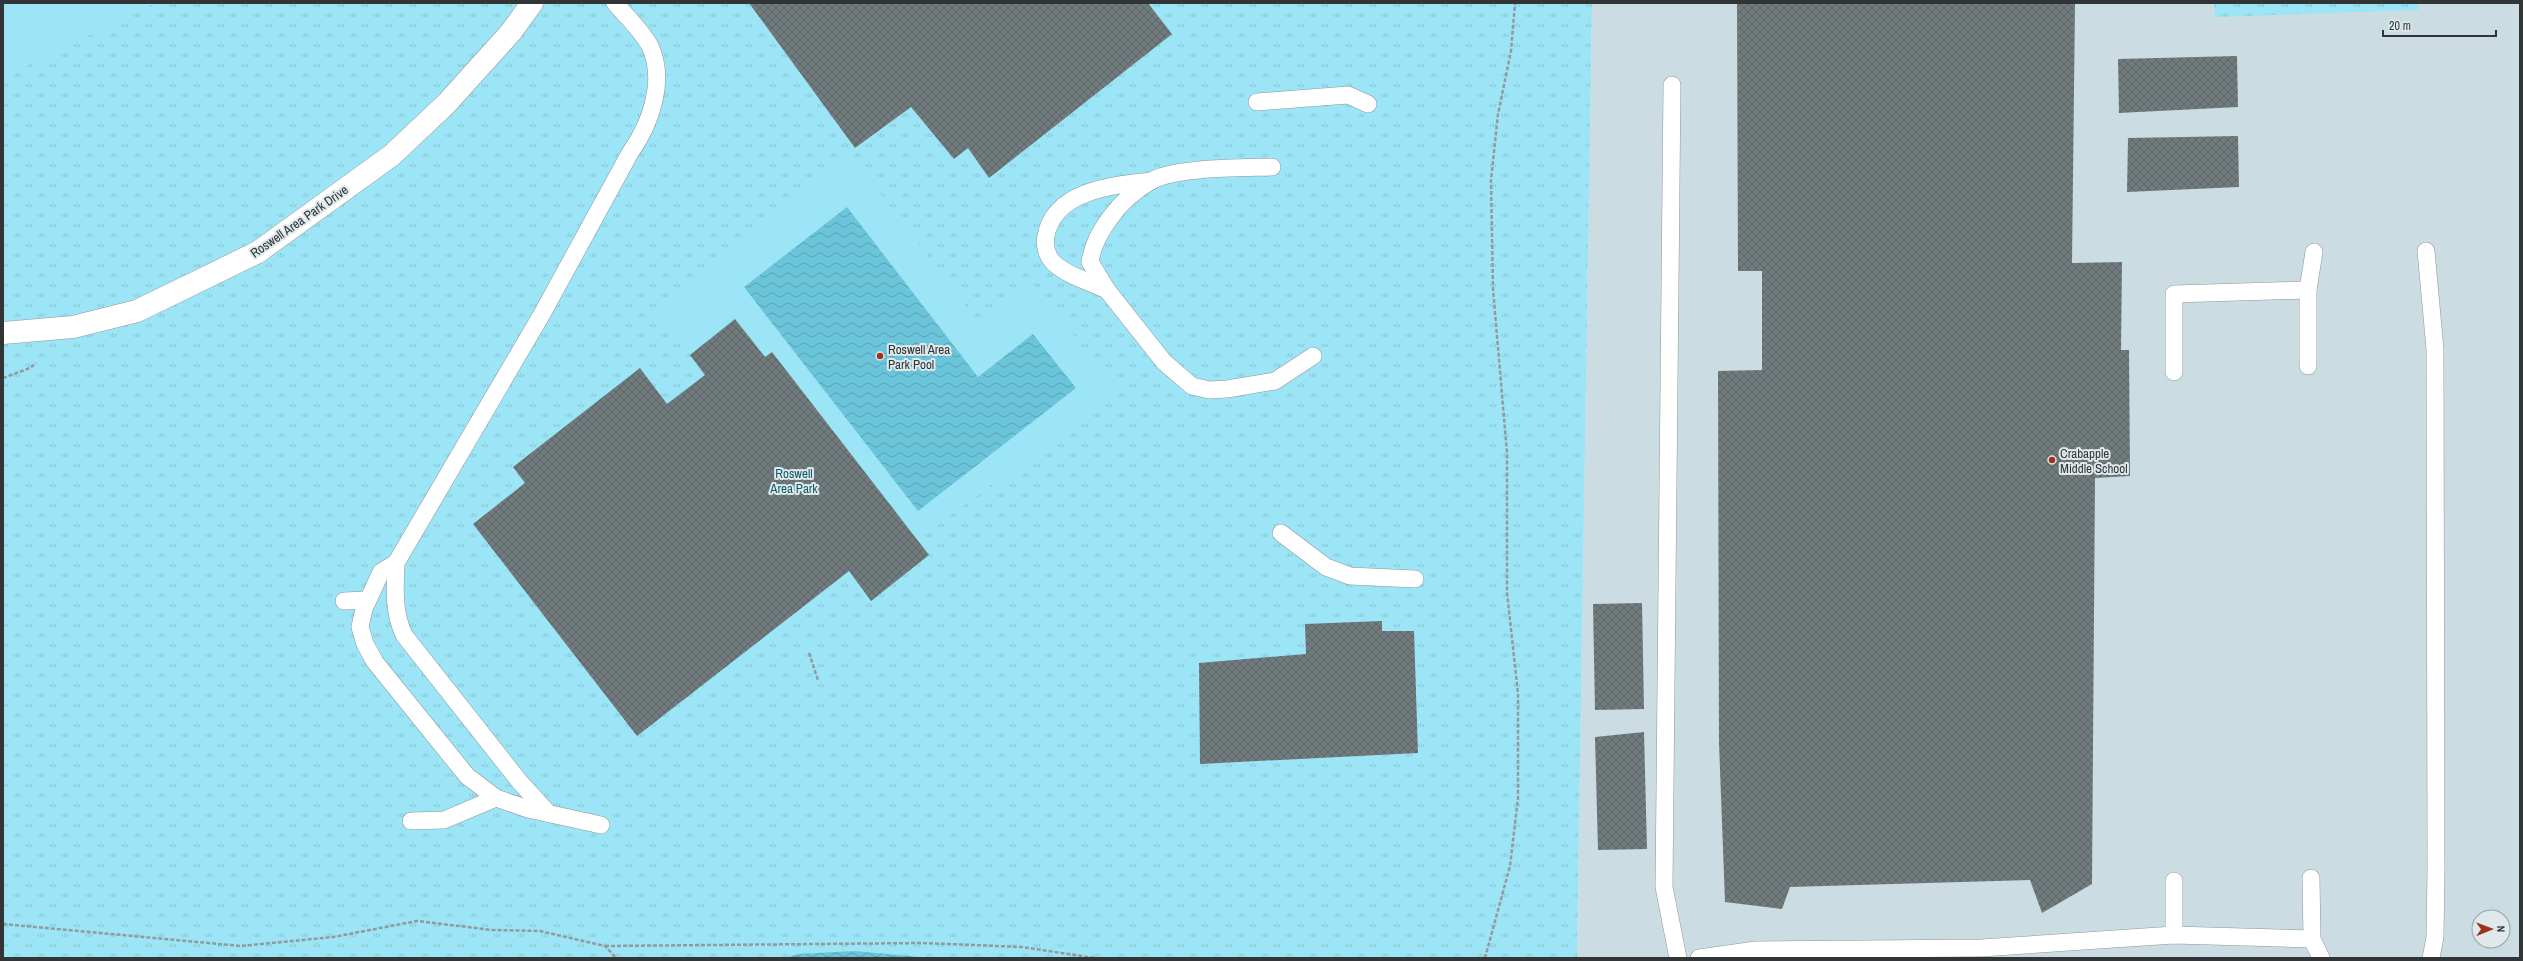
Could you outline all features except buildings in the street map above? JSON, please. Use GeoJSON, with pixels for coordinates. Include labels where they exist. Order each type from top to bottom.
{"type":"FeatureCollection","features":[{"type":"Feature","properties":{"kind":"street","name":"Roswell Area Park Drive"},"geometry":{"type":"LineString","coordinates":[[3,333],[73,327],[137,311],[258,252],[392,155],[448,103],[511,32],[532,3]]}},
{"type":"Feature","properties":{"kind":"lane"},"geometry":{"type":"LineString","coordinates":[[548,813],[519,781],[404,635],[398,621],[394,598],[396,563],[542,314],[630,153],[642,136],[657,91],[658,66],[649,45],[615,3]]}},
{"type":"Feature","properties":{"kind":"lane"},"geometry":{"type":"LineString","coordinates":[[1672,85],[1664,886],[1678,958]]}},
{"type":"Feature","properties":{"kind":"lane"},"geometry":{"type":"LineString","coordinates":[[1258,102],[1348,95],[1368,104]]}},
{"type":"Feature","properties":{"kind":"lane"},"geometry":{"type":"LineString","coordinates":[[1107,290],[1054,263],[1047,254],[1046,239],[1048,226],[1067,202],[1110,185],[1151,180],[1186,172],[1272,167]]}},
{"type":"Feature","properties":{"kind":"lane"},"geometry":{"type":"LineString","coordinates":[[1151,180],[1119,206],[1092,248],[1090,262],[1107,290],[1164,362],[1192,386],[1201,389],[1227,389],[1276,381],[1313,356]]}},
{"type":"Feature","properties":{"kind":"lane"},"geometry":{"type":"LineString","coordinates":[[2426,251],[2435,349],[2436,876],[2435,937],[2431,958]]}},
{"type":"Feature","properties":{"kind":"lane"},"geometry":{"type":"LineString","coordinates":[[2308,366],[2308,290],[2314,252]]}},
{"type":"Feature","properties":{"kind":"lane"},"geometry":{"type":"LineString","coordinates":[[2174,372],[2174,294],[2308,290]]}},
{"type":"Feature","properties":{"kind":"lane"},"geometry":{"type":"LineString","coordinates":[[1281,533],[1326,567],[1350,576],[1415,579]]}},
{"type":"Feature","properties":{"kind":"lane"},"geometry":{"type":"LineString","coordinates":[[396,563],[381,572],[368,600],[360,627],[365,644],[375,662],[467,776],[496,798],[601,826]]}},
{"type":"Feature","properties":{"kind":"lane"},"geometry":{"type":"LineString","coordinates":[[344,601],[368,600]]}},
{"type":"Feature","properties":{"kind":"lane"},"geometry":{"type":"LineString","coordinates":[[411,821],[444,820],[496,798]]}},
{"type":"Feature","properties":{"kind":"lane"},"geometry":{"type":"LineString","coordinates":[[2311,878],[2312,939],[2321,958]]}},
{"type":"Feature","properties":{"kind":"lane"},"geometry":{"type":"LineString","coordinates":[[2174,881],[2174,935]]}},
{"type":"Feature","properties":{"kind":"lane"},"geometry":{"type":"LineString","coordinates":[[1699,958],[1756,950],[1981,948],[2174,935],[2312,939]]}},
{"type":"Feature","properties":{"kind":"path"},"geometry":{"type":"LineString","coordinates":[[1485,958],[1510,866],[1518,798],[1518,694],[1507,592],[1507,453],[1493,288],[1491,180],[1498,114],[1511,51],[1515,3]]}},
{"type":"Feature","properties":{"kind":"path"},"geometry":{"type":"LineString","coordinates":[[3,378],[30,368],[41,358]]}},
{"type":"Feature","properties":{"kind":"path"},"geometry":{"type":"LineString","coordinates":[[809,653],[818,680]]}},
{"type":"Feature","properties":{"kind":"path"},"geometry":{"type":"LineString","coordinates":[[3,924],[241,946],[333,937],[417,921],[492,930],[540,931],[605,946],[923,943],[1022,947],[1095,958]]}},
{"type":"Feature","properties":{"kind":"path"},"geometry":{"type":"LineString","coordinates":[[605,946],[616,958]]}},
{"type":"Feature","properties":{"kind":"shaded area","name":"Crabapple Middle School"},"geometry":{"type":"Polygon","coordinates":[[[1592,3],[2520,3],[2520,958],[1577,958],[1592,3]]]}},
{"type":"Feature","properties":{"kind":"green space","name":"Roswell Area Park"},"geometry":{"type":"Polygon","coordinates":[[[3,3],[1592,3],[1577,958],[3,958],[3,3]]]}},
{"type":"Feature","properties":{"kind":"green space"},"geometry":{"type":"Polygon","coordinates":[[[3,3],[155,3],[3,77],[3,3]]]}},
{"type":"Feature","properties":{"kind":"green space"},"geometry":{"type":"Polygon","coordinates":[[[2214,3],[2418,3],[2418,10],[2215,17],[2214,3]]]}},
{"type":"Feature","properties":{"kind":"green space"},"geometry":{"type":"Polygon","coordinates":[[[852,157],[981,326],[1034,285],[1118,392],[918,539],[772,352],[765,357],[735,319],[690,355],[655,307],[852,157]]]}},
{"type":"Feature","properties":{"kind":"water","name":"Roswell Area Park Pool"},"geometry":{"type":"Polygon","coordinates":[[[847,207],[978,377],[1033,334],[1076,388],[918,511],[744,287],[847,207]]]}},
{"type":"Feature","properties":{"kind":"water"},"geometry":{"type":"Polygon","coordinates":[[[854,951],[925,958],[786,958],[797,954],[854,951]]]}},
{"type":"Feature","properties":{"kind":"place","name":"Roswell Area Park Pool"},"geometry":{"type":"Point","coordinates":[880,356]}},
{"type":"Feature","properties":{"kind":"place","name":"Crabapple Middle School"},"geometry":{"type":"Point","coordinates":[2052,460]}}]}
